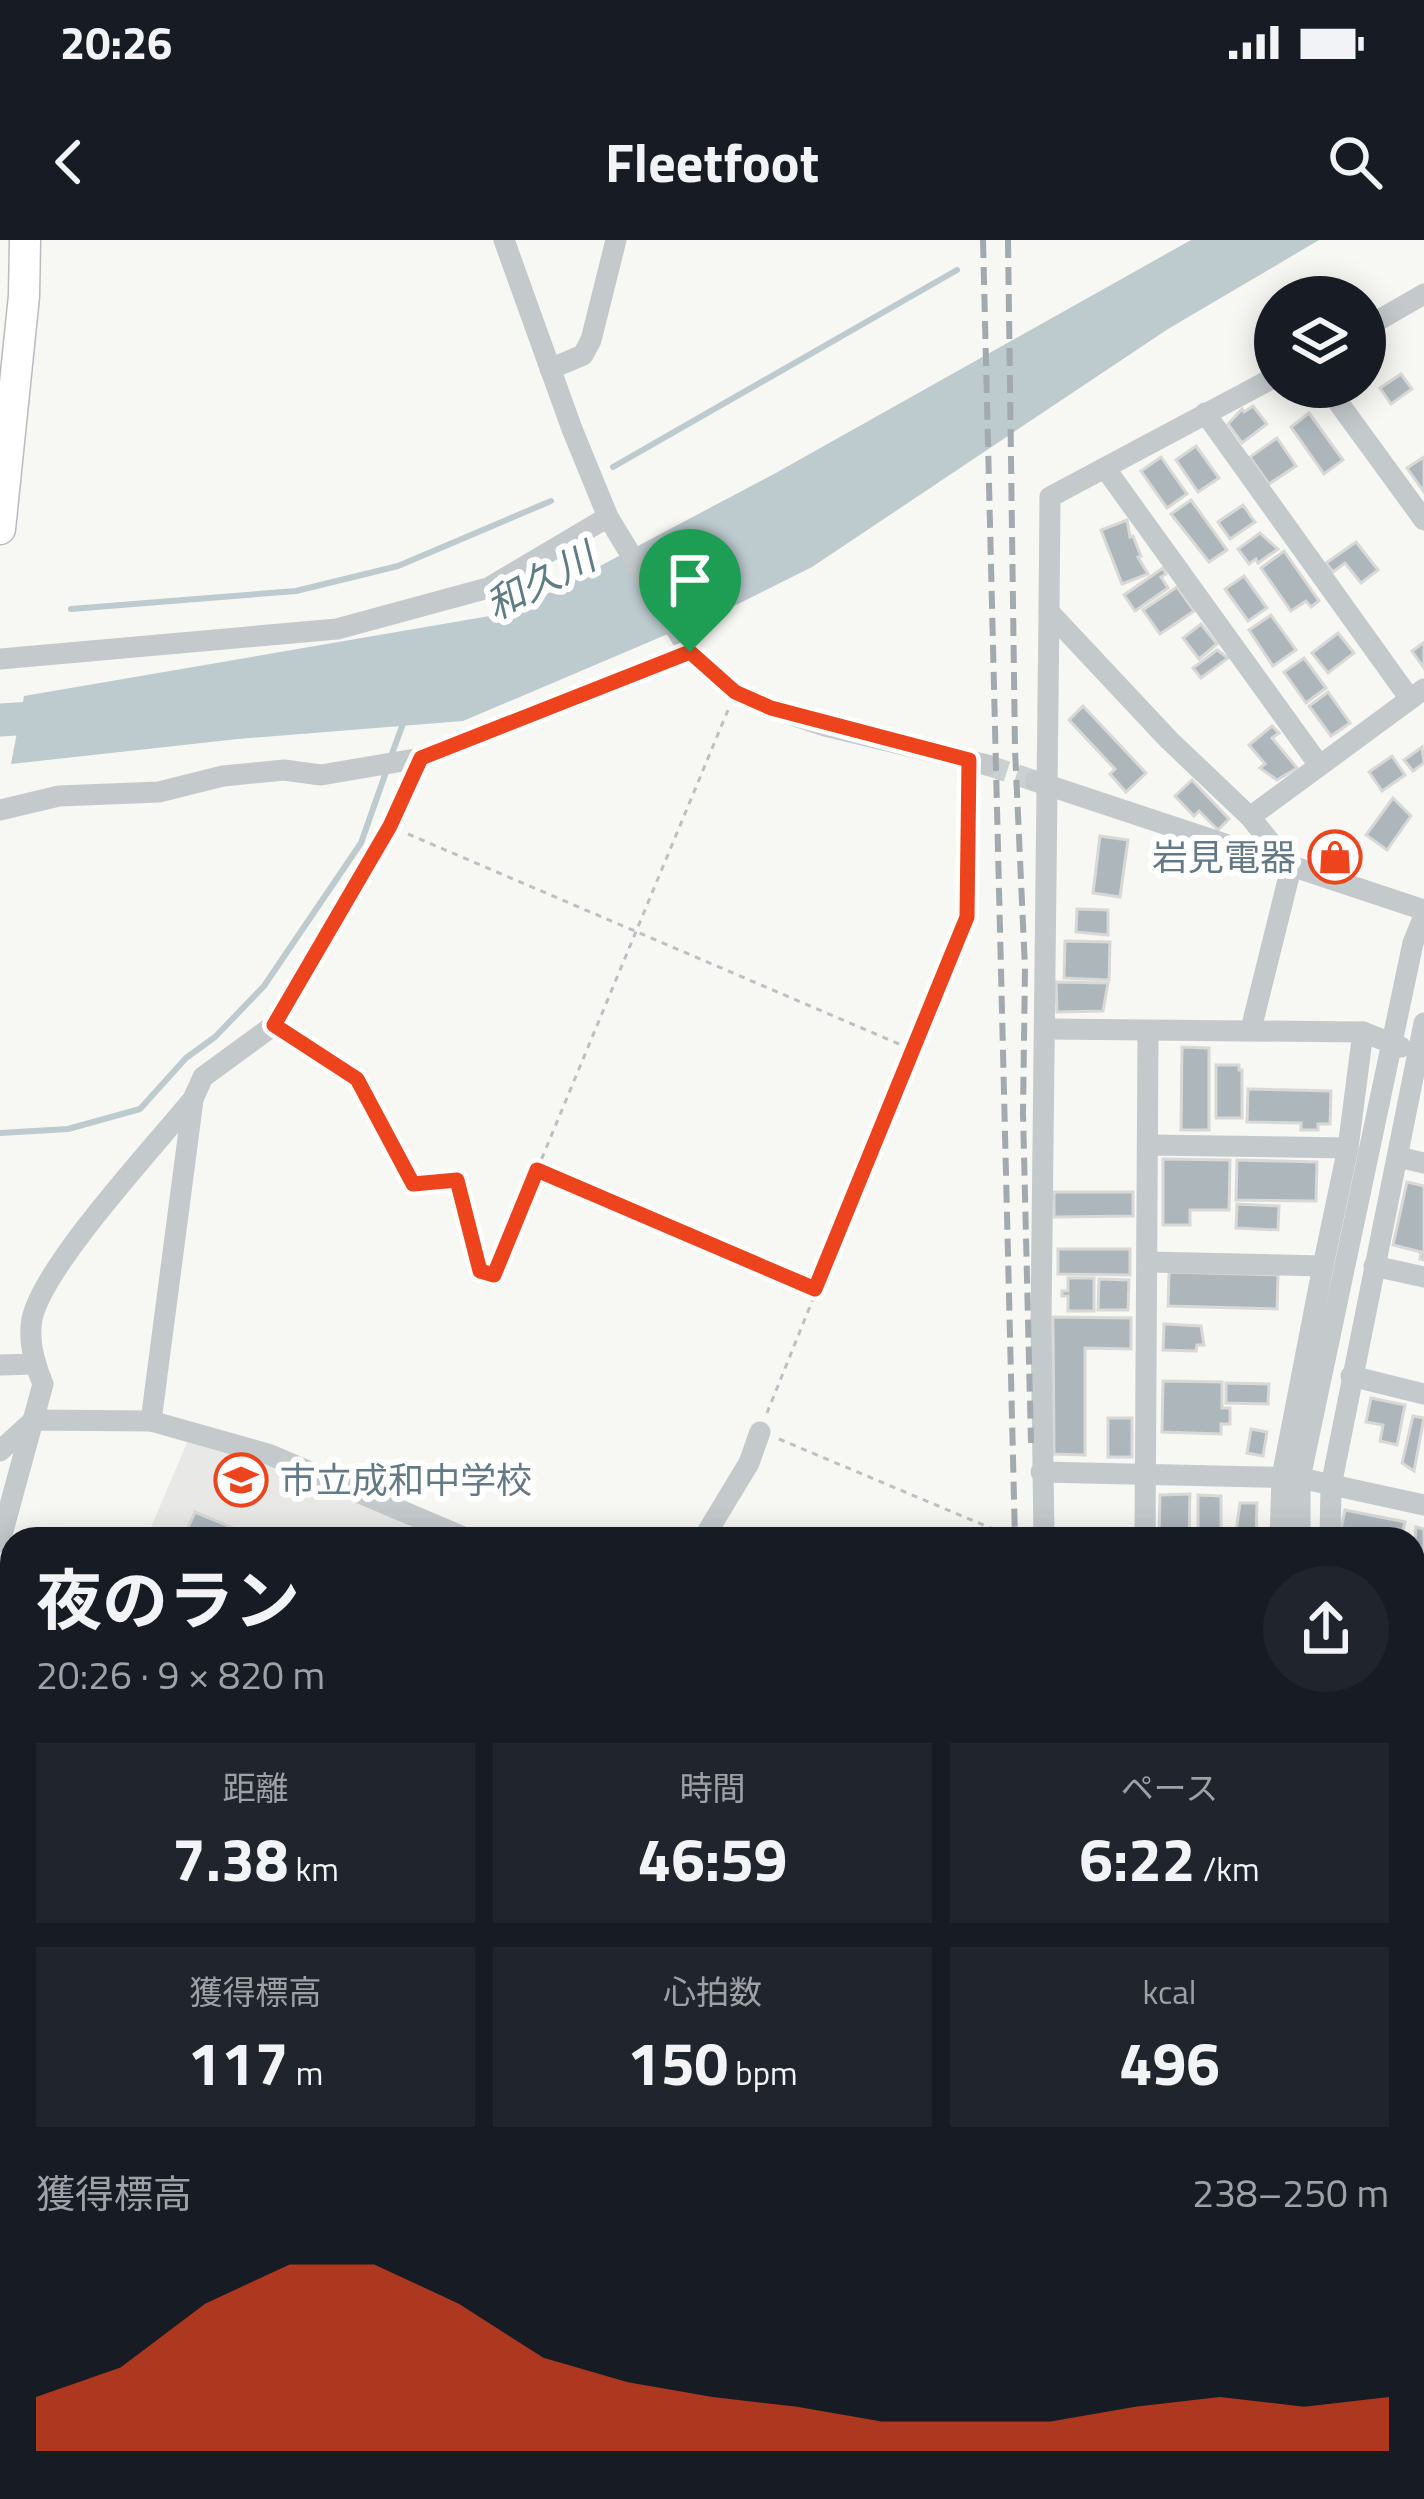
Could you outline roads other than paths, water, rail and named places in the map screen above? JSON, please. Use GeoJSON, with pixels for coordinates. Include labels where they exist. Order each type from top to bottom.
{"type":"FeatureCollection","features":[{"type":"Feature","properties":{"kind":"highway"},"geometry":{"type":"LineString","coordinates":[[0,529],[24,296],[25,240]]}},
{"type":"Feature","properties":{"kind":"street"},"geometry":{"type":"LineString","coordinates":[[504,240],[550,369],[614,524],[683,644],[735,692],[825,725],[978,762]]}},
{"type":"Feature","properties":{"kind":"street"},"geometry":{"type":"LineString","coordinates":[[550,369],[584,355],[616,240]]}},
{"type":"Feature","properties":{"kind":"street"},"geometry":{"type":"LineString","coordinates":[[1386,316],[1424,294]]}},
{"type":"Feature","properties":{"kind":"street"},"geometry":{"type":"LineString","coordinates":[[1043,1527],[1047,1029],[1041,783],[1050,497],[1254,388]]}},
{"type":"Feature","properties":{"kind":"street"},"geometry":{"type":"LineString","coordinates":[[1342,408],[1424,520]]}},
{"type":"Feature","properties":{"kind":"street"},"geometry":{"type":"LineString","coordinates":[[1205,413],[1417,694],[1250,818]]}},
{"type":"Feature","properties":{"kind":"street"},"geometry":{"type":"LineString","coordinates":[[1105,468],[1319,765]]}},
{"type":"Feature","properties":{"kind":"street"},"geometry":{"type":"LineString","coordinates":[[0,659],[337,629],[488,588],[614,524]]}},
{"type":"Feature","properties":{"kind":"street"},"geometry":{"type":"LineString","coordinates":[[1049,612],[1250,818],[1291,868]]}},
{"type":"Feature","properties":{"kind":"street"},"geometry":{"type":"LineString","coordinates":[[0,810],[58,796],[159,792],[223,776],[284,770],[321,775],[421,758],[683,644]]}},
{"type":"Feature","properties":{"kind":"street"},"geometry":{"type":"LineString","coordinates":[[4,1527],[43,1384],[34,1364],[32,1319],[58,1265],[193,1100],[203,1077],[274,1025],[390,826],[421,758]]}},
{"type":"Feature","properties":{"kind":"street"},"geometry":{"type":"LineString","coordinates":[[1041,783],[1424,913],[1413,944],[1291,1478],[1298,1527]]}},
{"type":"Feature","properties":{"kind":"street"},"geometry":{"type":"LineString","coordinates":[[1251,1029],[1291,868]]}},
{"type":"Feature","properties":{"kind":"street"},"geometry":{"type":"LineString","coordinates":[[1330,1527],[1331,1486],[1424,1023]]}},
{"type":"Feature","properties":{"kind":"street"},"geometry":{"type":"LineString","coordinates":[[1047,1029],[1363,1032],[1421,1053]]}},
{"type":"Feature","properties":{"kind":"street"},"geometry":{"type":"LineString","coordinates":[[1145,1527],[1148,1032]]}},
{"type":"Feature","properties":{"kind":"street"},"geometry":{"type":"LineString","coordinates":[[1282,1527],[1323,1266],[1348,1148],[1363,1032]]}},
{"type":"Feature","properties":{"kind":"street"},"geometry":{"type":"LineString","coordinates":[[151,1421],[193,1100]]}},
{"type":"Feature","properties":{"kind":"street"},"geometry":{"type":"LineString","coordinates":[[1148,1145],[1348,1148]]}},
{"type":"Feature","properties":{"kind":"street"},"geometry":{"type":"LineString","coordinates":[[1398,1157],[1424,1163]]}},
{"type":"Feature","properties":{"kind":"street"},"geometry":{"type":"LineString","coordinates":[[1148,1262],[1323,1266]]}},
{"type":"Feature","properties":{"kind":"street"},"geometry":{"type":"LineString","coordinates":[[1374,1266],[1424,1277]]}},
{"type":"Feature","properties":{"kind":"street"},"geometry":{"type":"LineString","coordinates":[[0,1365],[34,1364]]}},
{"type":"Feature","properties":{"kind":"street"},"geometry":{"type":"LineString","coordinates":[[1352,1376],[1424,1394]]}},
{"type":"Feature","properties":{"kind":"street"},"geometry":{"type":"LineString","coordinates":[[0,1450],[34,1420],[151,1421],[268,1454],[440,1527]]}},
{"type":"Feature","properties":{"kind":"street"},"geometry":{"type":"LineString","coordinates":[[710,1527],[749,1463],[760,1432]]}},
{"type":"Feature","properties":{"kind":"street"},"geometry":{"type":"LineString","coordinates":[[1041,1472],[1291,1478],[1424,1504]]}},
{"type":"Feature","properties":{"kind":"waterway"},"geometry":{"type":"LineString","coordinates":[[613,467],[957,270]]}},
{"type":"Feature","properties":{"kind":"waterway"},"geometry":{"type":"LineString","coordinates":[[71,609],[296,591],[398,566],[551,501]]}},
{"type":"Feature","properties":{"kind":"waterway","name":"和久川"},"geometry":{"type":"LineString","coordinates":[[0,720],[64,716]]}},
{"type":"Feature","properties":{"kind":"waterway"},"geometry":{"type":"LineString","coordinates":[[390,759],[404,721]]}},
{"type":"Feature","properties":{"kind":"waterway"},"geometry":{"type":"LineString","coordinates":[[0,1133],[68,1129],[140,1109],[186,1058],[215,1037],[264,986],[361,843],[386,772]]}},
{"type":"Feature","properties":{"kind":"tunnel"},"geometry":{"type":"LineString","coordinates":[[987,765],[1035,781]]}},
{"type":"Feature","properties":{"kind":"railway"},"geometry":{"type":"LineString","coordinates":[[983,240],[1015,1527]]}},
{"type":"Feature","properties":{"kind":"railway"},"geometry":{"type":"LineString","coordinates":[[1008,240],[1031,1443]]}},
{"type":"Feature","properties":{"kind":"place","name":"岩見電器"},"geometry":{"type":"Point","coordinates":[1335,857]}},
{"type":"Feature","properties":{"kind":"place","name":"市立成和中学校"},"geometry":{"type":"Point","coordinates":[241,1480]}}]}
